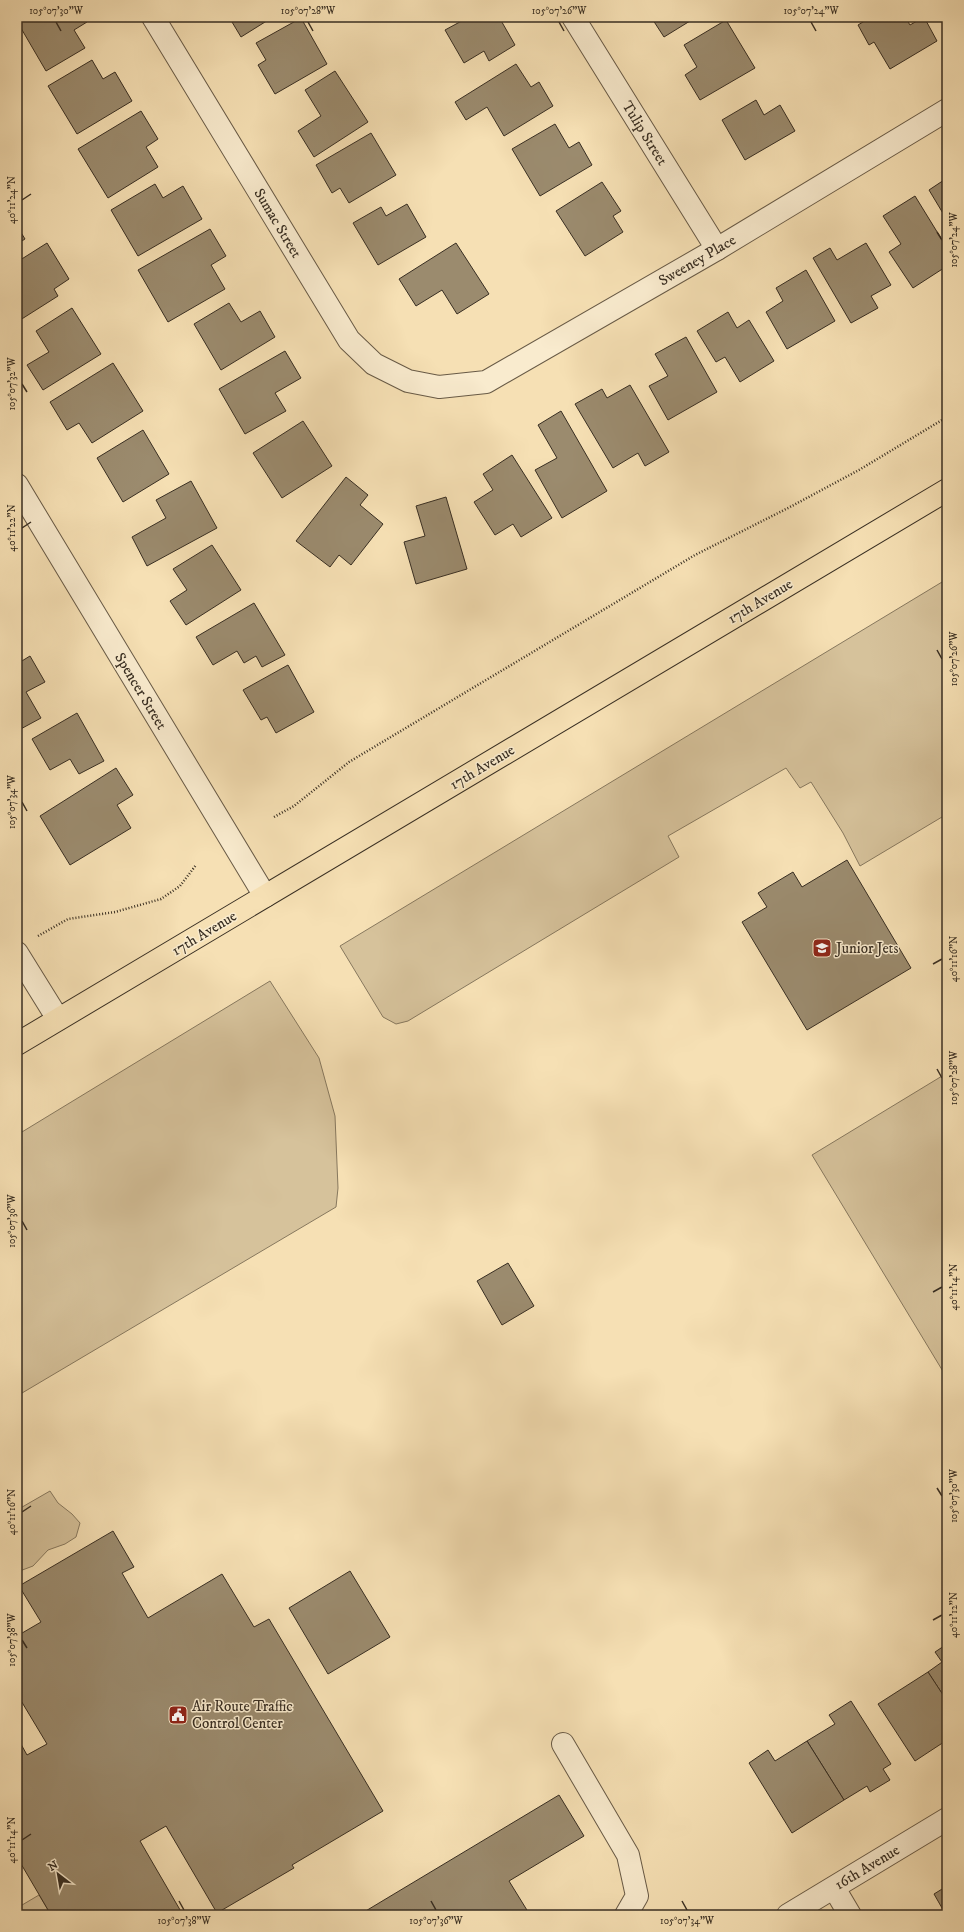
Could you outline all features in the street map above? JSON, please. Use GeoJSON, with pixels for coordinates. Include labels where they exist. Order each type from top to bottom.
{"type":"FeatureCollection","features":[{"type":"Feature","properties":{"kind":"main road","name":"17th Avenue"},"geometry":{"type":"LineString","coordinates":[[17,1044],[947,490]]}},
{"type":"Feature","properties":{"kind":"street","name":"Sumac Street"},"geometry":{"type":"LineString","coordinates":[[153,17],[350,340],[374,364],[408,381],[439,388]]}},
{"type":"Feature","properties":{"kind":"street","name":"Tulip Street"},"geometry":{"type":"LineString","coordinates":[[573,17],[717,249]]}},
{"type":"Feature","properties":{"kind":"street","name":"Sweeney Place"},"geometry":{"type":"LineString","coordinates":[[439,388],[486,382],[717,249],[947,110]]}},
{"type":"Feature","properties":{"kind":"street","name":"Spencer Street"},"geometry":{"type":"LineString","coordinates":[[17,485],[265,896]]}},
{"type":"Feature","properties":{"kind":"street"},"geometry":{"type":"LineString","coordinates":[[17,953],[58,1019]]}},
{"type":"Feature","properties":{"kind":"street"},"geometry":{"type":"LineString","coordinates":[[563,1744],[628,1855],[637,1896],[626,1915]]}},
{"type":"Feature","properties":{"kind":"street","name":"16th Avenue"},"geometry":{"type":"LineString","coordinates":[[788,1915],[947,1819]]}},
{"type":"Feature","properties":{"kind":"street"},"geometry":{"type":"LineString","coordinates":[[834,1888],[850,1915]]}},
{"type":"Feature","properties":{"kind":"path"},"geometry":{"type":"LineString","coordinates":[[274,817],[294,806],[349,762],[695,555],[859,470],[947,417]]}},
{"type":"Feature","properties":{"kind":"path"},"geometry":{"type":"LineString","coordinates":[[34,938],[68,919],[115,912],[161,899],[180,886],[196,864]]}},
{"type":"Feature","properties":{"kind":"shaded area"},"geometry":{"type":"Polygon","coordinates":[[[947,579],[947,814],[860,866],[843,833],[811,782],[800,788],[786,768],[668,836],[679,857],[408,1021],[396,1024],[383,1017],[340,946],[947,579]]]}},
{"type":"Feature","properties":{"kind":"shaded area"},"geometry":{"type":"Polygon","coordinates":[[[270,981],[319,1058],[335,1116],[338,1188],[336,1207],[17,1396],[17,1135],[270,981]]]}},
{"type":"Feature","properties":{"kind":"shaded area"},"geometry":{"type":"Polygon","coordinates":[[[947,1073],[947,1378],[812,1155],[947,1073]]]}},
{"type":"Feature","properties":{"kind":"shaded area"},"geometry":{"type":"Polygon","coordinates":[[[50,1491],[58,1503],[72,1514],[80,1523],[76,1537],[65,1544],[48,1550],[33,1566],[17,1572],[17,1510],[50,1491]]]}},
{"type":"Feature","properties":{"kind":"shaded area"},"geometry":{"type":"Polygon","coordinates":[[[39,1895],[51,1915],[17,1915],[17,1908],[39,1895]]]}},
{"type":"Feature","properties":{"kind":"building"},"geometry":{"type":"Polygon","coordinates":[[[28,17],[84,17],[87,22],[74,30],[85,48],[46,71],[18,23],[28,17]]]}},
{"type":"Feature","properties":{"kind":"building"},"geometry":{"type":"Polygon","coordinates":[[[229,17],[273,17],[241,37],[229,17]]]}},
{"type":"Feature","properties":{"kind":"building"},"geometry":{"type":"Polygon","coordinates":[[[469,17],[499,17],[515,45],[489,61],[484,51],[464,63],[445,30],[469,17]]]}},
{"type":"Feature","properties":{"kind":"building"},"geometry":{"type":"Polygon","coordinates":[[[651,17],[687,17],[690,21],[664,37],[651,17]]]}},
{"type":"Feature","properties":{"kind":"building"},"geometry":{"type":"Polygon","coordinates":[[[871,17],[905,17],[910,25],[924,17],[937,41],[890,69],[874,42],[869,45],[858,25],[871,17]]]}},
{"type":"Feature","properties":{"kind":"building"},"geometry":{"type":"Polygon","coordinates":[[[301,18],[327,64],[275,94],[258,65],[266,60],[256,43],[301,18]]]}},
{"type":"Feature","properties":{"kind":"building"},"geometry":{"type":"Polygon","coordinates":[[[726,20],[755,68],[700,100],[685,75],[697,67],[684,45],[726,20]]]}},
{"type":"Feature","properties":{"kind":"building"},"geometry":{"type":"Polygon","coordinates":[[[92,60],[103,79],[115,72],[132,101],[77,134],[48,86],[92,60]]]}},
{"type":"Feature","properties":{"kind":"building"},"geometry":{"type":"Polygon","coordinates":[[[516,64],[531,87],[539,82],[553,106],[504,136],[487,107],[466,120],[455,102],[516,64]]]}},
{"type":"Feature","properties":{"kind":"building"},"geometry":{"type":"Polygon","coordinates":[[[335,71],[368,122],[314,157],[298,131],[321,116],[305,90],[335,71]]]}},
{"type":"Feature","properties":{"kind":"building"},"geometry":{"type":"Polygon","coordinates":[[[756,100],[764,115],[780,105],[795,131],[745,160],[722,120],[756,100]]]}},
{"type":"Feature","properties":{"kind":"building"},"geometry":{"type":"Polygon","coordinates":[[[141,111],[158,139],[146,147],[158,167],[108,198],[78,149],[141,111]]]}},
{"type":"Feature","properties":{"kind":"building"},"geometry":{"type":"Polygon","coordinates":[[[555,124],[569,148],[579,142],[592,165],[540,196],[512,149],[555,124]]]}},
{"type":"Feature","properties":{"kind":"building"},"geometry":{"type":"Polygon","coordinates":[[[371,133],[396,175],[349,203],[340,188],[332,193],[316,165],[371,133]]]}},
{"type":"Feature","properties":{"kind":"building"},"geometry":{"type":"Polygon","coordinates":[[[947,178],[947,220],[929,190],[947,178]]]}},
{"type":"Feature","properties":{"kind":"building"},"geometry":{"type":"Polygon","coordinates":[[[602,182],[621,211],[613,216],[623,232],[585,256],[556,211],[602,182]]]}},
{"type":"Feature","properties":{"kind":"building"},"geometry":{"type":"Polygon","coordinates":[[[155,184],[163,198],[183,186],[202,219],[138,256],[111,210],[155,184]]]}},
{"type":"Feature","properties":{"kind":"building"},"geometry":{"type":"Polygon","coordinates":[[[915,196],[947,248],[947,266],[913,288],[889,252],[901,244],[883,216],[915,196]]]}},
{"type":"Feature","properties":{"kind":"building"},"geometry":{"type":"Polygon","coordinates":[[[407,204],[426,237],[378,265],[353,223],[381,207],[386,216],[407,204]]]}},
{"type":"Feature","properties":{"kind":"building"},"geometry":{"type":"Polygon","coordinates":[[[17,226],[25,239],[17,244],[17,226]]]}},
{"type":"Feature","properties":{"kind":"building"},"geometry":{"type":"Polygon","coordinates":[[[210,229],[226,256],[211,265],[225,289],[168,322],[138,270],[210,229]]]}},
{"type":"Feature","properties":{"kind":"building"},"geometry":{"type":"Polygon","coordinates":[[[47,243],[69,279],[54,289],[58,296],[17,322],[17,262],[47,243]]]}},
{"type":"Feature","properties":{"kind":"building"},"geometry":{"type":"Polygon","coordinates":[[[456,243],[489,294],[457,314],[442,290],[416,306],[399,279],[456,243]]]}},
{"type":"Feature","properties":{"kind":"building"},"geometry":{"type":"Polygon","coordinates":[[[866,243],[891,285],[871,296],[878,308],[851,323],[813,258],[830,248],[837,260],[866,243]]]}},
{"type":"Feature","properties":{"kind":"building"},"geometry":{"type":"Polygon","coordinates":[[[806,270],[835,321],[787,349],[766,312],[783,301],[776,288],[806,270]]]}},
{"type":"Feature","properties":{"kind":"building"},"geometry":{"type":"Polygon","coordinates":[[[229,303],[241,322],[260,311],[275,337],[221,370],[194,324],[229,303]]]}},
{"type":"Feature","properties":{"kind":"building"},"geometry":{"type":"Polygon","coordinates":[[[72,308],[101,354],[43,390],[27,365],[49,352],[36,331],[72,308]]]}},
{"type":"Feature","properties":{"kind":"building"},"geometry":{"type":"Polygon","coordinates":[[[728,312],[737,328],[749,320],[774,361],[740,382],[725,357],[716,362],[697,331],[728,312]]]}},
{"type":"Feature","properties":{"kind":"building"},"geometry":{"type":"Polygon","coordinates":[[[686,337],[717,392],[668,420],[649,386],[668,376],[655,354],[686,337]]]}},
{"type":"Feature","properties":{"kind":"building"},"geometry":{"type":"Polygon","coordinates":[[[285,351],[301,378],[275,393],[286,411],[245,434],[219,389],[285,351]]]}},
{"type":"Feature","properties":{"kind":"building"},"geometry":{"type":"Polygon","coordinates":[[[113,363],[143,411],[92,443],[79,423],[67,430],[50,402],[113,363]]]}},
{"type":"Feature","properties":{"kind":"building"},"geometry":{"type":"Polygon","coordinates":[[[630,385],[669,452],[645,466],[638,453],[613,468],[575,404],[602,389],[607,398],[630,385]]]}},
{"type":"Feature","properties":{"kind":"building"},"geometry":{"type":"Polygon","coordinates":[[[561,411],[607,491],[562,518],[535,470],[557,458],[538,425],[561,411]]]}},
{"type":"Feature","properties":{"kind":"building"},"geometry":{"type":"Polygon","coordinates":[[[303,421],[332,466],[282,498],[253,453],[303,421]]]}},
{"type":"Feature","properties":{"kind":"building"},"geometry":{"type":"Polygon","coordinates":[[[143,430],[169,474],[123,502],[97,458],[143,430]]]}},
{"type":"Feature","properties":{"kind":"building"},"geometry":{"type":"Polygon","coordinates":[[[512,455],[552,518],[521,537],[513,524],[495,535],[474,502],[493,490],[483,474],[512,455]]]}},
{"type":"Feature","properties":{"kind":"building"},"geometry":{"type":"Polygon","coordinates":[[[346,477],[368,495],[360,505],[383,524],[351,565],[339,555],[330,567],[296,541],[346,477]]]}},
{"type":"Feature","properties":{"kind":"building"},"geometry":{"type":"Polygon","coordinates":[[[191,481],[217,528],[147,566],[132,537],[166,518],[156,500],[191,481]]]}},
{"type":"Feature","properties":{"kind":"building"},"geometry":{"type":"Polygon","coordinates":[[[446,497],[467,569],[416,584],[404,542],[425,536],[416,506],[446,497]]]}},
{"type":"Feature","properties":{"kind":"building"},"geometry":{"type":"Polygon","coordinates":[[[212,545],[241,590],[186,625],[170,601],[187,590],[173,569],[212,545]]]}},
{"type":"Feature","properties":{"kind":"building"},"geometry":{"type":"Polygon","coordinates":[[[254,603],[285,655],[262,667],[256,656],[244,663],[237,651],[213,665],[196,637],[254,603]]]}},
{"type":"Feature","properties":{"kind":"building"},"geometry":{"type":"Polygon","coordinates":[[[30,656],[45,682],[26,692],[41,718],[17,731],[17,664],[30,656]]]}},
{"type":"Feature","properties":{"kind":"building"},"geometry":{"type":"Polygon","coordinates":[[[288,665],[314,712],[276,733],[267,717],[261,720],[243,690],[288,665]]]}},
{"type":"Feature","properties":{"kind":"building"},"geometry":{"type":"Polygon","coordinates":[[[77,713],[104,761],[79,774],[70,759],[50,770],[32,739],[77,713]]]}},
{"type":"Feature","properties":{"kind":"building"},"geometry":{"type":"Polygon","coordinates":[[[116,768],[133,795],[117,805],[131,828],[70,865],[40,816],[116,768]]]}},
{"type":"Feature","properties":{"kind":"building"},"geometry":{"type":"Polygon","coordinates":[[[847,860],[911,968],[807,1030],[742,922],[767,907],[758,893],[793,872],[802,887],[847,860]]]}},
{"type":"Feature","properties":{"kind":"building"},"geometry":{"type":"Polygon","coordinates":[[[508,1263],[534,1306],[502,1325],[477,1281],[508,1263]]]}},
{"type":"Feature","properties":{"kind":"building","name":"Air Route Traffic Control Center"},"geometry":{"type":"Polygon","coordinates":[[[113,1531],[134,1567],[122,1573],[148,1618],[222,1574],[254,1627],[269,1619],[383,1811],[292,1865],[294,1868],[217,1913],[166,1826],[140,1841],[183,1915],[51,1915],[17,1857],[17,1737],[27,1755],[47,1744],[17,1694],[17,1636],[41,1622],[19,1586],[113,1531]]]}},
{"type":"Feature","properties":{"kind":"building"},"geometry":{"type":"Polygon","coordinates":[[[350,1571],[390,1637],[328,1674],[289,1608],[350,1571]]]}},
{"type":"Feature","properties":{"kind":"building"},"geometry":{"type":"Polygon","coordinates":[[[947,1644],[947,1701],[928,1672],[942,1662],[935,1652],[947,1644]]]}},
{"type":"Feature","properties":{"kind":"building"},"geometry":{"type":"Polygon","coordinates":[[[928,1672],[947,1701],[947,1740],[915,1761],[878,1704],[928,1672]]]}},
{"type":"Feature","properties":{"kind":"building"},"geometry":{"type":"Polygon","coordinates":[[[851,1701],[891,1764],[883,1769],[890,1780],[870,1792],[867,1786],[844,1800],[807,1741],[835,1724],[829,1715],[851,1701]]]}},
{"type":"Feature","properties":{"kind":"building"},"geometry":{"type":"Polygon","coordinates":[[[807,1741],[844,1800],[792,1833],[749,1763],[768,1750],[775,1761],[807,1741]]]}},
{"type":"Feature","properties":{"kind":"building"},"geometry":{"type":"Polygon","coordinates":[[[559,1795],[584,1836],[509,1881],[530,1915],[359,1915],[559,1795]]]}},
{"type":"Feature","properties":{"kind":"building"},"geometry":{"type":"Polygon","coordinates":[[[947,1886],[947,1915],[946,1915],[934,1894],[947,1886]]]}},
{"type":"Feature","properties":{"kind":"place","name":"Junior Jets"},"geometry":{"type":"Point","coordinates":[822,948]}},
{"type":"Feature","properties":{"kind":"place","name":"Air Route Traffic Control Center"},"geometry":{"type":"Point","coordinates":[178,1715]}}]}
